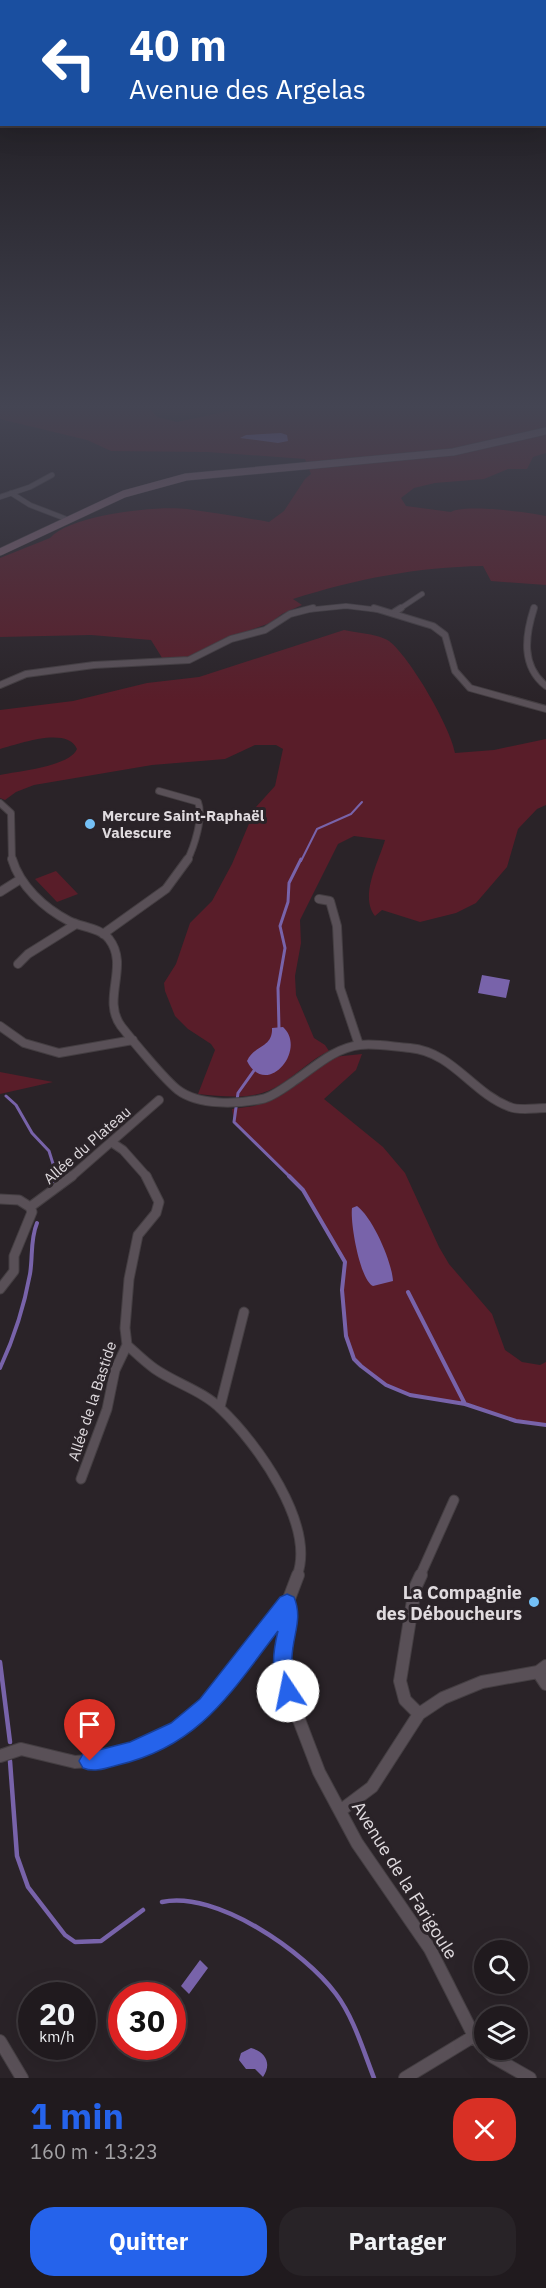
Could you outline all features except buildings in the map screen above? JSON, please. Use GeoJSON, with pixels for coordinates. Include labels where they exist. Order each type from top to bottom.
{"type":"FeatureCollection","features":[{"type":"Feature","properties":{"kind":"main road"},"geometry":{"type":"LineString","coordinates":[[0,552],[99,506]]}},
{"type":"Feature","properties":{"kind":"street"},"geometry":{"type":"LineString","coordinates":[[33,506],[69,520]]}},
{"type":"Feature","properties":{"kind":"street"},"geometry":{"type":"LineString","coordinates":[[393,613],[422,594]]}},
{"type":"Feature","properties":{"kind":"street"},"geometry":{"type":"LineString","coordinates":[[0,685],[26,674],[94,665],[189,660],[231,639],[265,630],[291,614],[313,608],[354,606],[393,613],[441,631],[448,643],[455,676],[470,688],[546,709]]}},
{"type":"Feature","properties":{"kind":"street"},"geometry":{"type":"LineString","coordinates":[[534,607],[527,625],[526,646],[533,677],[546,686]]}},
{"type":"Feature","properties":{"kind":"street"},"geometry":{"type":"LineString","coordinates":[[103,934],[150,902],[176,877],[191,854],[200,807],[198,802],[159,791]]}},
{"type":"Feature","properties":{"kind":"street"},"geometry":{"type":"LineString","coordinates":[[0,803],[11,813],[11,853],[19,880],[38,900],[76,924],[103,934],[114,946],[119,963],[113,1005],[119,1024],[178,1090],[194,1098],[220,1102],[264,1098],[297,1079],[321,1059],[359,1045],[419,1049],[450,1062],[486,1092],[511,1108],[530,1110],[546,1108]]}},
{"type":"Feature","properties":{"kind":"street"},"geometry":{"type":"LineString","coordinates":[[0,892],[19,880]]}},
{"type":"Feature","properties":{"kind":"street"},"geometry":{"type":"LineString","coordinates":[[319,899],[330,901],[334,918],[340,988],[359,1045]]}},
{"type":"Feature","properties":{"kind":"street"},"geometry":{"type":"LineString","coordinates":[[18,964],[28,954],[76,924]]}},
{"type":"Feature","properties":{"kind":"street"},"geometry":{"type":"LineString","coordinates":[[0,1026],[24,1043],[58,1053],[133,1040]]}},
{"type":"Feature","properties":{"kind":"street","name":"Allée du Plateau"},"geometry":{"type":"LineString","coordinates":[[30,1207],[63,1184],[159,1100]]}},
{"type":"Feature","properties":{"kind":"street","name":"Allée de la Bastide"},"geometry":{"type":"LineString","coordinates":[[81,1479],[107,1409],[115,1370],[127,1345],[125,1328],[129,1279],[138,1235],[156,1213],[159,1202],[146,1175],[123,1150],[111,1142]]}},
{"type":"Feature","properties":{"kind":"street"},"geometry":{"type":"LineString","coordinates":[[0,1199],[19,1200],[30,1207],[29,1219],[14,1256],[14,1271],[0,1289]]}},
{"type":"Feature","properties":{"kind":"street"},"geometry":{"type":"LineString","coordinates":[[220,1407],[244,1312]]}},
{"type":"Feature","properties":{"kind":"street"},"geometry":{"type":"LineString","coordinates":[[0,1756],[21,1749],[75,1762],[105,1760],[131,1752],[178,1730],[207,1706],[287,1604],[300,1569],[302,1544],[296,1520],[270,1471],[245,1435],[220,1407],[207,1397],[155,1369],[127,1345]]}},
{"type":"Feature","properties":{"kind":"street"},"geometry":{"type":"LineString","coordinates":[[419,1714],[405,1700],[400,1681],[415,1588],[454,1500]]}},
{"type":"Feature","properties":{"kind":"street","name":"Avenue de la Farigoule"},"geometry":{"type":"LineString","coordinates":[[287,1604],[290,1619],[281,1658],[288,1691],[319,1772],[357,1842],[430,1949],[474,2036]]}},
{"type":"Feature","properties":{"kind":"street"},"geometry":{"type":"LineString","coordinates":[[340,1811],[372,1787],[419,1714],[442,1698],[482,1682],[542,1669],[546,1684]]}},
{"type":"Feature","properties":{"kind":"street"},"geometry":{"type":"LineString","coordinates":[[405,2078],[474,2036]]}},
{"type":"Feature","properties":{"kind":"street"},"geometry":{"type":"LineString","coordinates":[[0,2042],[22,2078]]}},
{"type":"Feature","properties":{"kind":"street","name":"Avenue de la Farigoule"},"geometry":{"type":"LineString","coordinates":[[498,2060],[530,2078]]}},
{"type":"Feature","properties":{"kind":"shaded area"},"geometry":{"type":"Polygon","coordinates":[[[287,506],[406,506],[451,512],[482,509],[546,516],[546,585],[491,581],[483,566],[434,569],[363,580],[293,599],[302,605],[282,614],[270,623],[234,636],[194,659],[164,661],[151,640],[91,635],[0,637],[0,558],[50,538],[75,523],[115,513],[174,508],[269,522],[287,506]]]}},
{"type":"Feature","properties":{"kind":"shaded area"},"geometry":{"type":"Polygon","coordinates":[[[344,630],[380,637],[398,649],[438,711],[455,753],[494,750],[546,739],[546,805],[537,809],[518,829],[507,867],[476,903],[456,913],[420,922],[382,910],[375,916],[371,908],[369,899],[372,878],[385,840],[354,836],[338,844],[300,920],[301,943],[295,976],[296,995],[314,1038],[325,1045],[329,1051],[283,1083],[263,1093],[231,1097],[198,1094],[215,1050],[211,1044],[188,1029],[175,1016],[164,983],[176,964],[190,923],[212,901],[232,864],[256,807],[275,786],[283,749],[276,745],[255,745],[225,759],[152,765],[34,785],[16,792],[5,800],[0,798],[0,775],[54,764],[72,755],[77,749],[72,742],[63,739],[42,738],[0,749],[0,710],[73,701],[147,683],[199,677],[344,630]]]}},
{"type":"Feature","properties":{"kind":"shaded area"},"geometry":{"type":"Polygon","coordinates":[[[56,871],[78,894],[57,902],[35,879],[56,871]]]}},
{"type":"Feature","properties":{"kind":"shaded area"},"geometry":{"type":"Polygon","coordinates":[[[482,975],[510,980],[506,998],[478,993],[482,975]]]}},
{"type":"Feature","properties":{"kind":"shaded area"},"geometry":{"type":"Polygon","coordinates":[[[283,1027],[289,1037],[291,1047],[288,1058],[282,1067],[273,1073],[264,1075],[255,1071],[247,1061],[250,1056],[270,1039],[272,1028],[283,1027]]]}},
{"type":"Feature","properties":{"kind":"shaded area"},"geometry":{"type":"Polygon","coordinates":[[[362,1054],[356,1070],[324,1099],[383,1147],[405,1173],[439,1247],[449,1264],[492,1314],[505,1350],[522,1362],[540,1365],[546,1362],[546,1425],[516,1421],[465,1404],[410,1395],[386,1385],[361,1366],[354,1359],[346,1336],[342,1290],[345,1262],[303,1190],[234,1122],[232,1109],[254,1106],[282,1095],[333,1057],[362,1054]]]}},
{"type":"Feature","properties":{"kind":"shaded area"},"geometry":{"type":"Polygon","coordinates":[[[0,1072],[53,1082],[0,1094],[0,1072]]]}},
{"type":"Feature","properties":{"kind":"shaded area"},"geometry":{"type":"Polygon","coordinates":[[[357,1206],[369,1220],[381,1241],[393,1281],[373,1286],[368,1282],[360,1263],[353,1226],[352,1208],[357,1206]]]}},
{"type":"Feature","properties":{"kind":"shaded area"},"geometry":{"type":"Polygon","coordinates":[[[200,1960],[208,1968],[189,1994],[186,1991],[186,1982],[184,1982],[200,1960]]]}},
{"type":"Feature","properties":{"kind":"shaded area"},"geometry":{"type":"Polygon","coordinates":[[[251,2048],[260,2052],[266,2059],[267,2068],[263,2077],[255,2069],[246,2069],[239,2060],[241,2053],[251,2048]]]}},
{"type":"Feature","properties":{"kind":"waterway"},"geometry":{"type":"LineString","coordinates":[[301,861],[317,829],[351,814],[362,802]]}},
{"type":"Feature","properties":{"kind":"waterway"},"geometry":{"type":"LineString","coordinates":[[279,1028],[278,988],[285,948],[280,926],[288,902],[289,883],[301,859]]}},
{"type":"Feature","properties":{"kind":"waterway"},"geometry":{"type":"LineString","coordinates":[[255,1069],[238,1093],[234,1122],[290,1177]]}},
{"type":"Feature","properties":{"kind":"waterway"},"geometry":{"type":"LineString","coordinates":[[6,1096],[16,1105],[32,1133],[49,1151],[54,1167],[53,1177]]}},
{"type":"Feature","properties":{"kind":"waterway"},"geometry":{"type":"LineString","coordinates":[[52,1185],[53,1176]]}},
{"type":"Feature","properties":{"kind":"waterway"},"geometry":{"type":"LineString","coordinates":[[290,1177],[303,1190],[345,1262],[342,1290],[346,1336],[354,1359],[386,1385],[410,1395],[465,1404]]}},
{"type":"Feature","properties":{"kind":"waterway"},"geometry":{"type":"LineString","coordinates":[[0,1368],[25,1298],[30,1274],[33,1236],[37,1223]]}},
{"type":"Feature","properties":{"kind":"waterway"},"geometry":{"type":"LineString","coordinates":[[408,1292],[465,1404]]}},
{"type":"Feature","properties":{"kind":"waterway"},"geometry":{"type":"LineString","coordinates":[[465,1404],[516,1421],[546,1425]]}},
{"type":"Feature","properties":{"kind":"waterway"},"geometry":{"type":"LineString","coordinates":[[0,1662],[10,1742]]}},
{"type":"Feature","properties":{"kind":"waterway"},"geometry":{"type":"LineString","coordinates":[[10,1761],[17,1856],[28,1887],[65,1935],[75,1942],[101,1941],[143,1910]]}},
{"type":"Feature","properties":{"kind":"waterway"},"geometry":{"type":"LineString","coordinates":[[162,1902],[184,1901],[208,1905],[233,1915],[282,1943],[303,1960],[322,1977],[342,2003],[358,2034],[374,2078]]}},
{"type":"Feature","properties":{"kind":"place","name":"Mercure Saint-Raphaël Valescure"},"geometry":{"type":"Point","coordinates":[90,824]}},
{"type":"Feature","properties":{"kind":"place","name":"La Compagnie des Déboucheurs"},"geometry":{"type":"Point","coordinates":[534,1602]}},
{"type":"Feature","properties":{"kind":"route"},"geometry":{"type":"LineString","coordinates":[[90,1761],[105,1760],[131,1752],[178,1730],[207,1706],[287,1604],[290,1619],[281,1658],[288,1691]]}}]}
